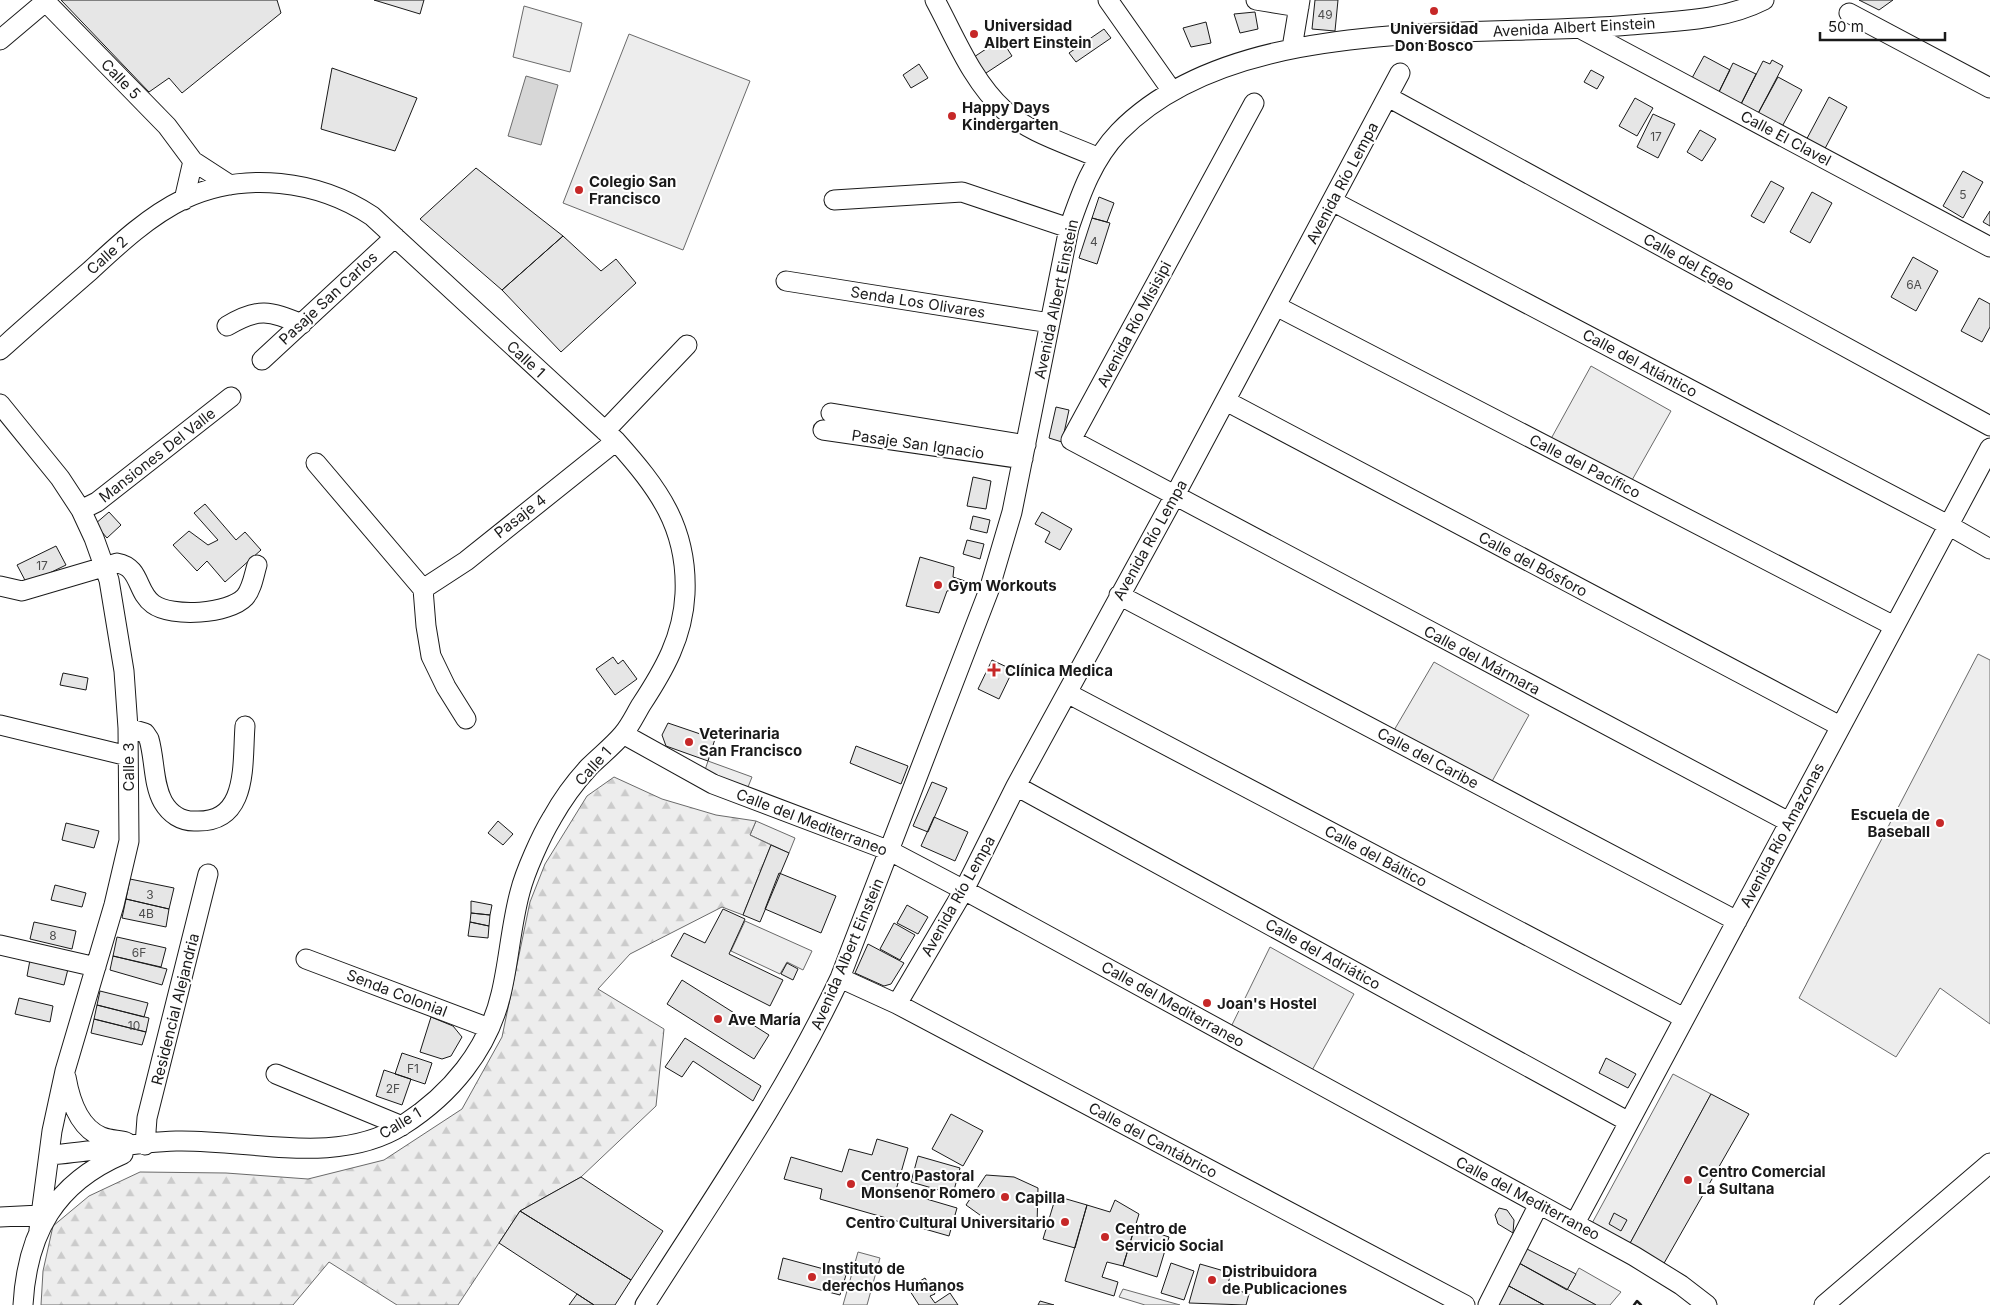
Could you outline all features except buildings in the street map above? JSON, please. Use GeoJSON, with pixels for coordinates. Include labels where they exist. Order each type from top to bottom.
{"type":"FeatureCollection","features":[{"type":"Feature","properties":{"kind":"street"},"geometry":{"type":"LineString","coordinates":[[935,0],[980,84],[1004,111],[1032,129],[1099,158]]}},
{"type":"Feature","properties":{"kind":"street"},"geometry":{"type":"LineString","coordinates":[[1108,0],[1172,90]]}},
{"type":"Feature","properties":{"kind":"street"},"geometry":{"type":"LineString","coordinates":[[1256,0],[1299,3],[1292,48]]}},
{"type":"Feature","properties":{"kind":"street","name":"Avenida Albert Einstein"},"geometry":{"type":"LineString","coordinates":[[645,1305],[789,1078],[812,1037],[840,978],[989,590],[1012,512],[1019,451],[1050,323],[1069,228],[1083,187],[1099,158],[1118,133],[1134,118],[1172,90],[1249,58],[1292,48],[1426,35],[1548,29],[1583,30],[1699,19],[1728,13],[1764,0]]}},
{"type":"Feature","properties":{"kind":"street"},"geometry":{"type":"LineString","coordinates":[[0,40],[45,1]]}},
{"type":"Feature","properties":{"kind":"street","name":"Calle 5"},"geometry":{"type":"LineString","coordinates":[[45,1],[167,126],[193,161],[230,185]]}},
{"type":"Feature","properties":{"kind":"street"},"geometry":{"type":"LineString","coordinates":[[1849,13],[1990,88]]}},
{"type":"Feature","properties":{"kind":"street","name":"Calle El Clavel"},"geometry":{"type":"LineString","coordinates":[[1583,30],[1990,247]]}},
{"type":"Feature","properties":{"kind":"street","name":"Avenida Río Lempa"},"geometry":{"type":"LineString","coordinates":[[897,1004],[964,890],[1016,786],[1226,401],[1400,73]]}},
{"type":"Feature","properties":{"kind":"street","name":"Calle del Egeo"},"geometry":{"type":"LineString","coordinates":[[1388,97],[1990,426]]}},
{"type":"Feature","properties":{"kind":"street","name":"Avenida Río Misisipi"},"geometry":{"type":"LineString","coordinates":[[1174,497],[1071,440],[1254,103]]}},
{"type":"Feature","properties":{"kind":"street"},"geometry":{"type":"LineString","coordinates":[[184,200],[193,161]]}},
{"type":"Feature","properties":{"kind":"street","name":"Calle 1"},"geometry":{"type":"LineString","coordinates":[[50,1155],[174,1141],[320,1147],[359,1143],[374,1139],[402,1126],[453,1085],[468,1066],[489,1028],[500,997],[520,890],[552,818],[588,768],[623,734],[650,692],[676,643],[681,627],[685,593],[679,542],[662,498],[646,474],[610,436],[395,237],[362,209],[325,193],[265,182],[230,185]]}},
{"type":"Feature","properties":{"kind":"street","name":"Calle 2"},"geometry":{"type":"LineString","coordinates":[[0,350],[131,234],[184,200],[230,185]]}},
{"type":"Feature","properties":{"kind":"street"},"geometry":{"type":"LineString","coordinates":[[834,200],[962,192],[1069,228]]}},
{"type":"Feature","properties":{"kind":"street","name":"Calle del Atlántico"},"geometry":{"type":"LineString","coordinates":[[1332,202],[1948,525],[1990,549]]}},
{"type":"Feature","properties":{"kind":"street","name":"Pasaje San Carlos"},"geometry":{"type":"LineString","coordinates":[[262,360],[395,237]]}},
{"type":"Feature","properties":{"kind":"street","name":"Senda Los Olivares"},"geometry":{"type":"LineString","coordinates":[[786,281],[1050,323]]}},
{"type":"Feature","properties":{"kind":"street","name":"Calle del Pacífico"},"geometry":{"type":"LineString","coordinates":[[1276,306],[1894,626]]}},
{"type":"Feature","properties":{"kind":"street"},"geometry":{"type":"LineString","coordinates":[[227,326],[246,314],[272,312],[302,324]]}},
{"type":"Feature","properties":{"kind":"street","name":"Pasaje 4"},"geometry":{"type":"LineString","coordinates":[[423,588],[466,561],[610,436],[687,345]]}},
{"type":"Feature","properties":{"kind":"street","name":"Mansiones Del Valle"},"geometry":{"type":"LineString","coordinates":[[80,510],[97,502],[231,397]]}},
{"type":"Feature","properties":{"kind":"street","name":"Calle del Bósforo"},"geometry":{"type":"LineString","coordinates":[[1226,401],[1840,726]]}},
{"type":"Feature","properties":{"kind":"street","name":"Calle 3"},"geometry":{"type":"LineString","coordinates":[[0,404],[60,478],[80,510],[109,580],[124,672],[128,728],[129,841],[114,905],[65,1071],[52,1131],[50,1155]]}},
{"type":"Feature","properties":{"kind":"street"},"geometry":{"type":"LineString","coordinates":[[827,421],[1019,451]]}},
{"type":"Feature","properties":{"kind":"street","name":"Avenida Río Amazonas"},"geometry":{"type":"LineString","coordinates":[[1575,1223],[1990,448]]}},
{"type":"Feature","properties":{"kind":"street"},"geometry":{"type":"LineString","coordinates":[[316,462],[423,588],[431,656],[446,687],[466,719]]}},
{"type":"Feature","properties":{"kind":"street","name":"Calle del Mármara"},"geometry":{"type":"LineString","coordinates":[[1174,497],[1789,822]]}},
{"type":"Feature","properties":{"kind":"street"},"geometry":{"type":"LineString","coordinates":[[0,586],[22,591],[117,563],[123,564],[136,574],[143,591],[152,604],[169,611],[186,614],[213,611],[244,599],[257,565]]}},
{"type":"Feature","properties":{"kind":"street","name":"Calle del Caribe"},"geometry":{"type":"LineString","coordinates":[[1120,595],[1736,921]]}},
{"type":"Feature","properties":{"kind":"street","name":"Calle del Báltico"},"geometry":{"type":"LineString","coordinates":[[1067,693],[1684,1018]]}},
{"type":"Feature","properties":{"kind":"street"},"geometry":{"type":"LineString","coordinates":[[0,725],[128,756]]}},
{"type":"Feature","properties":{"kind":"street"},"geometry":{"type":"LineString","coordinates":[[128,728],[145,733],[150,739],[158,792],[174,816],[189,821],[207,822],[232,808],[238,796],[245,726]]}},
{"type":"Feature","properties":{"kind":"street","name":"Calle del Mediterraneo"},"geometry":{"type":"LineString","coordinates":[[623,734],[713,784],[890,851],[1575,1223],[1657,1269],[1707,1305]]}},
{"type":"Feature","properties":{"kind":"street","name":"Calle del Adriático"},"geometry":{"type":"LineString","coordinates":[[1016,786],[1629,1122]]}},
{"type":"Feature","properties":{"kind":"street","name":"Residencial Alejandria"},"geometry":{"type":"LineString","coordinates":[[144,1145],[147,1118],[208,874]]}},
{"type":"Feature","properties":{"kind":"street"},"geometry":{"type":"LineString","coordinates":[[0,945],[96,968]]}},
{"type":"Feature","properties":{"kind":"street","name":"Senda Colonial"},"geometry":{"type":"LineString","coordinates":[[306,959],[489,1028]]}},
{"type":"Feature","properties":{"kind":"street","name":"Calle del Cantábrico"},"geometry":{"type":"LineString","coordinates":[[840,978],[897,1004],[1465,1305]]}},
{"type":"Feature","properties":{"kind":"street"},"geometry":{"type":"LineString","coordinates":[[65,1071],[70,1098],[85,1126],[102,1138],[144,1145]]}},
{"type":"Feature","properties":{"kind":"street"},"geometry":{"type":"LineString","coordinates":[[276,1074],[402,1126]]}},
{"type":"Feature","properties":{"kind":"street"},"geometry":{"type":"LineString","coordinates":[[40,1223],[83,1175],[102,1163],[144,1145]]}},
{"type":"Feature","properties":{"kind":"street"},"geometry":{"type":"LineString","coordinates":[[23,1305],[30,1252],[40,1223],[50,1155]]}},
{"type":"Feature","properties":{"kind":"street"},"geometry":{"type":"LineString","coordinates":[[1824,1305],[1990,1163]]}},
{"type":"Feature","properties":{"kind":"street"},"geometry":{"type":"LineString","coordinates":[[1488,1305],[1539,1204]]}},
{"type":"Feature","properties":{"kind":"street"},"geometry":{"type":"LineString","coordinates":[[0,1217],[40,1223]]}},
{"type":"Feature","properties":{"kind":"shaded area"},"geometry":{"type":"Polygon","coordinates":[[[524,6],[582,23],[570,72],[513,57],[524,6]]]}},
{"type":"Feature","properties":{"kind":"shaded area"},"geometry":{"type":"Polygon","coordinates":[[[629,34],[750,81],[683,250],[563,203],[629,34]]]}},
{"type":"Feature","properties":{"kind":"shaded area"},"geometry":{"type":"Polygon","coordinates":[[[526,76],[558,85],[541,145],[508,136],[526,76]]]}},
{"type":"Feature","properties":{"kind":"shaded area"},"geometry":{"type":"Polygon","coordinates":[[[1591,366],[1671,411],[1627,489],[1547,446],[1591,366]]]}},
{"type":"Feature","properties":{"kind":"shaded area","name":"Escuela de Baseball"},"geometry":{"type":"Polygon","coordinates":[[[1978,654],[1990,660],[1990,1024],[1940,988],[1896,1057],[1799,998],[1978,654]]]}},
{"type":"Feature","properties":{"kind":"shaded area"},"geometry":{"type":"Polygon","coordinates":[[[1434,662],[1529,715],[1490,785],[1393,732],[1434,662]]]}},
{"type":"Feature","properties":{"kind":"shaded area"},"geometry":{"type":"Polygon","coordinates":[[[708,761],[752,777],[746,792],[703,776],[708,761]]]}},
{"type":"Feature","properties":{"kind":"shaded area"},"geometry":{"type":"Polygon","coordinates":[[[756,821],[795,838],[789,853],[750,835],[756,821]]]}},
{"type":"Feature","properties":{"kind":"shaded area"},"geometry":{"type":"Polygon","coordinates":[[[745,921],[812,951],[803,970],[787,962],[780,974],[731,951],[745,921]]]}},
{"type":"Feature","properties":{"kind":"shaded area"},"geometry":{"type":"Polygon","coordinates":[[[1270,947],[1354,994],[1310,1074],[1229,1031],[1270,947]]]}},
{"type":"Feature","properties":{"kind":"shaded area"},"geometry":{"type":"Polygon","coordinates":[[[1673,1074],[1711,1094],[1628,1247],[1590,1227],[1673,1074]]]}},
{"type":"Feature","properties":{"kind":"shaded area"},"geometry":{"type":"Polygon","coordinates":[[[858,1252],[880,1258],[867,1305],[843,1305],[858,1252]]]}},
{"type":"Feature","properties":{"kind":"shaded area"},"geometry":{"type":"Polygon","coordinates":[[[1579,1268],[1621,1292],[1610,1305],[1596,1305],[1567,1290],[1579,1268]]]}},
{"type":"Feature","properties":{"kind":"shaded area"},"geometry":{"type":"Polygon","coordinates":[[[1123,1289],[1180,1305],[1145,1305],[1119,1297],[1123,1289]]]}},
{"type":"Feature","properties":{"kind":"green space"},"geometry":{"type":"Polygon","coordinates":[[[614,777],[662,799],[716,815],[756,821],[750,835],[771,845],[743,915],[722,907],[630,954],[598,989],[664,1029],[656,1106],[581,1177],[520,1211],[458,1305],[397,1305],[329,1262],[293,1305],[41,1305],[43,1271],[53,1226],[89,1196],[140,1172],[226,1173],[308,1179],[384,1160],[462,1109],[502,1037],[530,902],[545,864],[587,796],[614,777]]]}},
{"type":"Feature","properties":{"kind":"wall"},"geometry":{"type":"LineString","coordinates":[[1634,1305],[1637,1301],[1641,1305]]}},
{"type":"Feature","properties":{"kind":"place","name":"Universidad Don Bosco"},"geometry":{"type":"Point","coordinates":[1434,11]}},
{"type":"Feature","properties":{"kind":"place","name":"Universidad Albert Einstein"},"geometry":{"type":"Point","coordinates":[974,34]}},
{"type":"Feature","properties":{"kind":"place","name":"Happy Days Kindergarten"},"geometry":{"type":"Point","coordinates":[952,116]}},
{"type":"Feature","properties":{"kind":"place","name":"Colegio San Francisco"},"geometry":{"type":"Point","coordinates":[579,190]}},
{"type":"Feature","properties":{"kind":"place","name":"Gym Workouts"},"geometry":{"type":"Point","coordinates":[938,585]}},
{"type":"Feature","properties":{"kind":"place","name":"Clínica Medica"},"geometry":{"type":"Point","coordinates":[994,670]}},
{"type":"Feature","properties":{"kind":"place","name":"Veterinaria San Francisco"},"geometry":{"type":"Point","coordinates":[689,742]}},
{"type":"Feature","properties":{"kind":"place","name":"Escuela de Baseball"},"geometry":{"type":"Point","coordinates":[1940,823]}},
{"type":"Feature","properties":{"kind":"place","name":"Joan's Hostel"},"geometry":{"type":"Point","coordinates":[1207,1003]}},
{"type":"Feature","properties":{"kind":"place","name":"Ave María"},"geometry":{"type":"Point","coordinates":[718,1019]}},
{"type":"Feature","properties":{"kind":"place","name":"Centro Comercial La Sultana"},"geometry":{"type":"Point","coordinates":[1688,1180]}},
{"type":"Feature","properties":{"kind":"place","name":"Centro Pastoral Monsenor Romero"},"geometry":{"type":"Point","coordinates":[851,1184]}},
{"type":"Feature","properties":{"kind":"place","name":"Capilla"},"geometry":{"type":"Point","coordinates":[1005,1197]}},
{"type":"Feature","properties":{"kind":"place","name":"Centro Cultural Universitario"},"geometry":{"type":"Point","coordinates":[1065,1222]}},
{"type":"Feature","properties":{"kind":"place","name":"Centro de Servicio Social"},"geometry":{"type":"Point","coordinates":[1105,1237]}},
{"type":"Feature","properties":{"kind":"place","name":"Instituto de derechos Humanos"},"geometry":{"type":"Point","coordinates":[812,1277]}},
{"type":"Feature","properties":{"kind":"place","name":"Distribuidora de Publicaciones"},"geometry":{"type":"Point","coordinates":[1212,1280]}}]}
